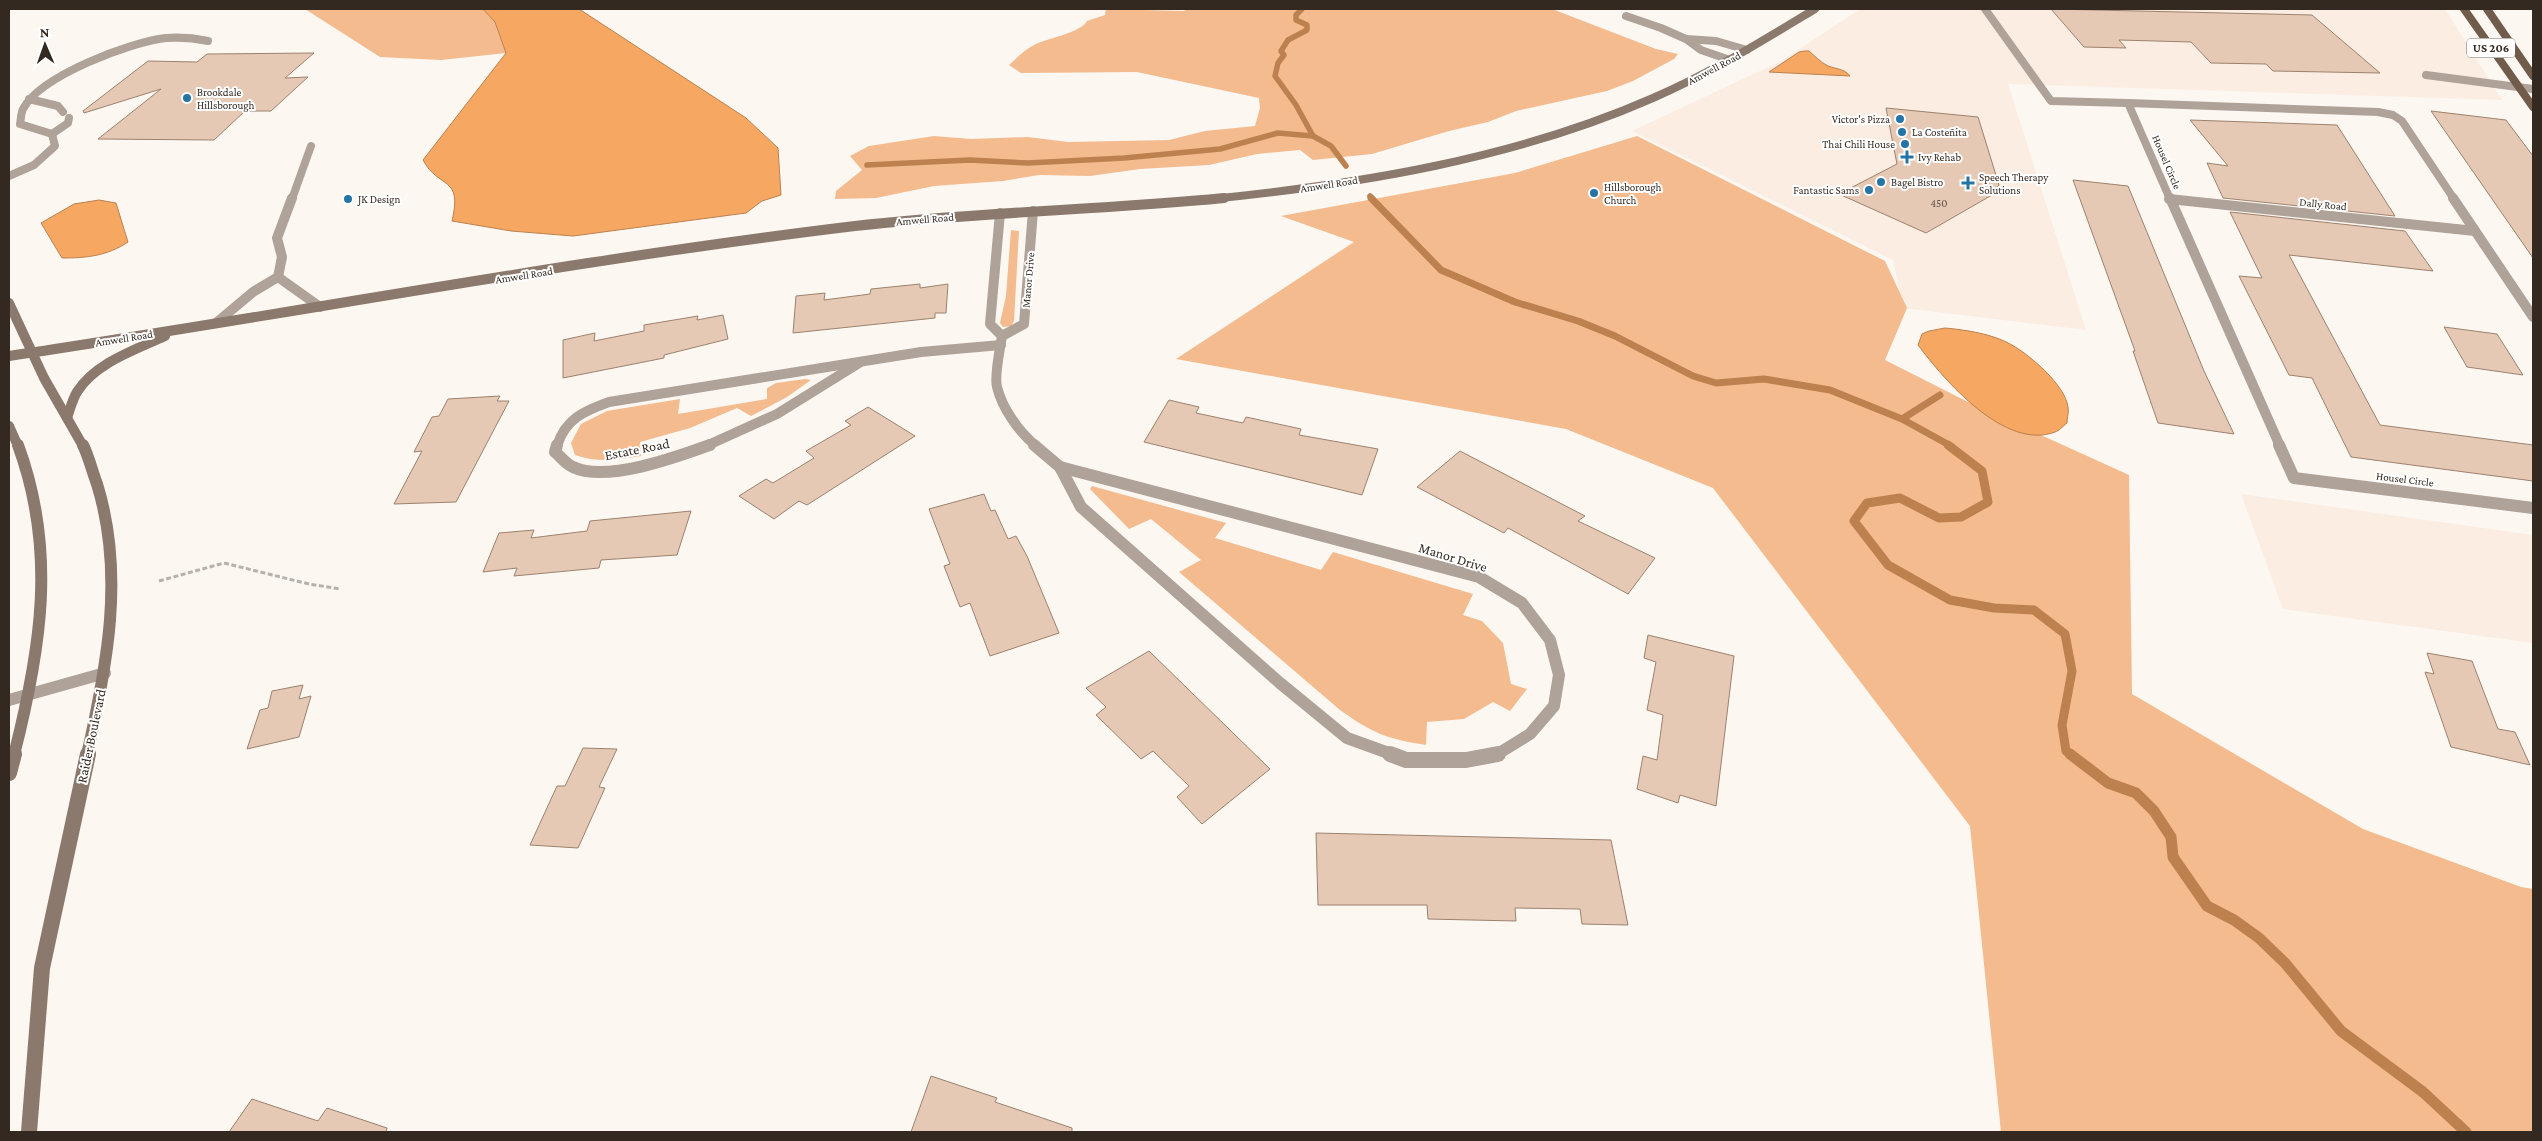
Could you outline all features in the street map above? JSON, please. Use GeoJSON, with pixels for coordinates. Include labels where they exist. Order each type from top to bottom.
{"type":"FeatureCollection","features":[{"type":"Feature","properties":{"kind":"main road","name":"Amwell Road"},"geometry":{"type":"LineString","coordinates":[[9,356],[811,231],[1000,213],[1198,200],[1276,192],[1394,173],[1503,148],[1570,129],[1657,97],[1730,60],[1815,9]]}},
{"type":"Feature","properties":{"kind":"main road","name":"US 206"},"geometry":{"type":"LineString","coordinates":[[2464,9],[2518,86],[2529,96],[2533,107]]}},
{"type":"Feature","properties":{"kind":"main road","name":"US 206"},"geometry":{"type":"LineString","coordinates":[[2488,9],[2533,76]]}},
{"type":"Feature","properties":{"kind":"main road","name":"Raider Boulevard"},"geometry":{"type":"LineString","coordinates":[[9,303],[34,352],[44,378],[86,451],[106,514],[111,546],[112,595],[105,673],[42,968],[29,1132]]}},
{"type":"Feature","properties":{"kind":"main road"},"geometry":{"type":"LineString","coordinates":[[67,418],[77,392],[99,371],[140,347],[183,329]]}},
{"type":"Feature","properties":{"kind":"main road"},"geometry":{"type":"LineString","coordinates":[[9,426],[23,459],[30,490],[42,568],[42,606],[29,695],[9,773]]}},
{"type":"Feature","properties":{"kind":"lane"},"geometry":{"type":"LineString","coordinates":[[1984,9],[2051,101],[2378,112],[2393,115],[2402,121],[2533,317]]}},
{"type":"Feature","properties":{"kind":"lane"},"geometry":{"type":"LineString","coordinates":[[1626,16],[1661,28],[1686,39],[1701,50],[1730,60]]}},
{"type":"Feature","properties":{"kind":"lane"},"geometry":{"type":"LineString","coordinates":[[52,134],[20,124],[18,116],[29,99],[39,90],[65,74],[126,48],[151,40],[176,37],[208,41]]}},
{"type":"Feature","properties":{"kind":"lane"},"geometry":{"type":"LineString","coordinates":[[1686,39],[1716,41],[1747,50]]}},
{"type":"Feature","properties":{"kind":"lane"},"geometry":{"type":"LineString","coordinates":[[2426,75],[2533,88]]}},
{"type":"Feature","properties":{"kind":"lane"},"geometry":{"type":"LineString","coordinates":[[2437,83],[2529,96]]}},
{"type":"Feature","properties":{"kind":"lane"},"geometry":{"type":"LineString","coordinates":[[29,99],[58,106],[66,115],[68,123],[52,134]]}},
{"type":"Feature","properties":{"kind":"lane","name":"Housel Circle"},"geometry":{"type":"LineString","coordinates":[[2128,103],[2294,478],[2533,508]]}},
{"type":"Feature","properties":{"kind":"lane"},"geometry":{"type":"LineString","coordinates":[[9,176],[37,164],[49,154],[55,146],[52,134]]}},
{"type":"Feature","properties":{"kind":"lane"},"geometry":{"type":"LineString","coordinates":[[278,278],[282,256],[277,238],[311,146]]}},
{"type":"Feature","properties":{"kind":"lane","name":"Dally Road"},"geometry":{"type":"LineString","coordinates":[[2169,199],[2475,231]]}},
{"type":"Feature","properties":{"kind":"lane","name":"Manor Drive"},"geometry":{"type":"LineString","coordinates":[[1033,211],[1024,324],[1001,340],[996,386],[1008,414],[1027,439],[1060,467],[1081,508],[1280,683],[1347,738],[1406,760],[1466,760],[1495,756],[1530,734],[1554,706],[1559,675],[1550,640],[1522,603],[1478,577],[1060,467]]}},
{"type":"Feature","properties":{"kind":"lane"},"geometry":{"type":"LineString","coordinates":[[1000,213],[990,324],[1001,340]]}},
{"type":"Feature","properties":{"kind":"lane"},"geometry":{"type":"LineString","coordinates":[[278,278],[320,307]]}},
{"type":"Feature","properties":{"kind":"lane"},"geometry":{"type":"LineString","coordinates":[[216,323],[253,292],[278,278]]}},
{"type":"Feature","properties":{"kind":"lane","name":"Estate Road"},"geometry":{"type":"LineString","coordinates":[[860,363],[814,393],[736,434],[668,459],[600,472],[572,466],[556,452],[559,436],[570,419],[583,411],[609,402],[1001,340]]}},
{"type":"Feature","properties":{"kind":"lane"},"geometry":{"type":"LineString","coordinates":[[9,700],[105,673]]}},
{"type":"Feature","properties":{"kind":"path"},"geometry":{"type":"LineString","coordinates":[[159,581],[224,563],[309,584],[340,589]]}},
{"type":"Feature","properties":{"kind":"shaded area"},"geometry":{"type":"Polygon","coordinates":[[[305,9],[483,9],[495,22],[506,53],[441,60],[380,57],[305,9]]]}},
{"type":"Feature","properties":{"kind":"shaded area"},"geometry":{"type":"Polygon","coordinates":[[[483,9],[579,9],[746,118],[778,148],[781,195],[762,201],[746,213],[573,236],[511,231],[452,221],[455,206],[452,189],[429,169],[423,160],[506,53],[495,22],[483,9]]]}},
{"type":"Feature","properties":{"kind":"shaded area"},"geometry":{"type":"Polygon","coordinates":[[[1106,9],[1184,11],[1188,9],[1552,9],[1656,49],[1678,54],[1674,59],[1633,81],[1607,91],[1516,111],[1488,122],[1449,131],[1372,154],[1313,160],[1300,150],[1257,154],[1209,165],[1140,169],[1090,176],[1039,175],[1003,181],[934,186],[876,198],[835,199],[836,191],[862,170],[850,156],[869,146],[934,136],[971,139],[1028,137],[1068,142],[1169,140],[1205,131],[1255,126],[1260,108],[1259,98],[1137,72],[1021,73],[1009,65],[1030,47],[1078,29],[1087,21],[1105,15],[1106,9]]]}},
{"type":"Feature","properties":{"kind":"shaded area"},"geometry":{"type":"Polygon","coordinates":[[[1860,9],[2445,9],[2502,100],[2008,84],[2086,330],[1903,308],[1893,260],[1632,131],[1783,60],[1860,9]]]}},
{"type":"Feature","properties":{"kind":"shaded area"},"geometry":{"type":"Polygon","coordinates":[[[1809,51],[1828,66],[1843,71],[1850,76],[1769,72],[1799,52],[1809,51]]]}},
{"type":"Feature","properties":{"kind":"shaded area"},"geometry":{"type":"Polygon","coordinates":[[[1637,136],[1885,261],[1907,308],[1885,360],[1966,401],[2129,475],[2132,694],[2363,829],[2521,887],[2533,889],[2533,1132],[2001,1132],[1970,826],[1713,488],[1566,429],[1176,359],[1354,242],[1281,216],[1515,173],[1637,136]]]}},
{"type":"Feature","properties":{"kind":"shaded area"},"geometry":{"type":"Polygon","coordinates":[[[99,200],[116,203],[128,242],[120,247],[96,255],[62,258],[41,223],[74,204],[99,200]]]}},
{"type":"Feature","properties":{"kind":"shaded area"},"geometry":{"type":"Polygon","coordinates":[[[1011,230],[1019,231],[1014,321],[1011,326],[1003,327],[1000,323],[1006,296],[1011,230]]]}},
{"type":"Feature","properties":{"kind":"shaded area"},"geometry":{"type":"Polygon","coordinates":[[[1945,328],[1971,331],[1997,338],[2028,356],[2046,372],[2066,398],[2068,407],[2067,423],[2056,431],[2036,435],[2016,431],[1997,422],[1978,409],[1943,376],[1918,345],[1922,334],[1945,328]]]}},
{"type":"Feature","properties":{"kind":"shaded area"},"geometry":{"type":"Polygon","coordinates":[[[805,379],[811,380],[787,397],[751,416],[737,408],[690,428],[640,442],[641,456],[616,460],[583,458],[575,455],[571,443],[581,424],[607,411],[680,399],[678,414],[767,399],[767,388],[776,383],[805,379]]]}},
{"type":"Feature","properties":{"kind":"shaded area"},"geometry":{"type":"Polygon","coordinates":[[[1092,486],[1226,523],[1215,538],[1321,570],[1333,552],[1473,594],[1463,615],[1482,621],[1503,643],[1511,684],[1527,689],[1510,711],[1493,702],[1464,719],[1427,722],[1426,745],[1390,737],[1371,730],[1340,710],[1179,572],[1201,560],[1151,519],[1129,529],[1090,489],[1092,486]]]}},
{"type":"Feature","properties":{"kind":"shaded area"},"geometry":{"type":"Polygon","coordinates":[[[2241,494],[2533,535],[2533,643],[2283,609],[2241,494]]]}},
{"type":"Feature","properties":{"kind":"building"},"geometry":{"type":"Polygon","coordinates":[[[2051,9],[2312,15],[2380,73],[2273,71],[2266,64],[2211,63],[2191,42],[2119,40],[2126,48],[2084,47],[2051,9]]]}},
{"type":"Feature","properties":{"kind":"building","name":"Brookdale Hillsborough"},"geometry":{"type":"Polygon","coordinates":[[[314,53],[285,78],[308,77],[271,111],[245,111],[214,140],[98,139],[161,89],[84,113],[83,111],[148,61],[197,62],[207,54],[314,53]]]}},
{"type":"Feature","properties":{"kind":"building"},"geometry":{"type":"Polygon","coordinates":[[[1886,108],[1978,117],[1999,185],[1992,195],[1926,233],[1839,194],[1897,164],[1886,108]]]}},
{"type":"Feature","properties":{"kind":"building"},"geometry":{"type":"Polygon","coordinates":[[[2431,111],[2506,120],[2533,156],[2533,258],[2431,111]]]}},
{"type":"Feature","properties":{"kind":"building"},"geometry":{"type":"Polygon","coordinates":[[[2190,120],[2337,125],[2395,216],[2223,198],[2207,163],[2228,166],[2190,120]]]}},
{"type":"Feature","properties":{"kind":"building"},"geometry":{"type":"Polygon","coordinates":[[[2073,180],[2128,186],[2204,371],[2234,434],[2158,423],[2133,351],[2135,351],[2073,180]]]}},
{"type":"Feature","properties":{"kind":"building"},"geometry":{"type":"Polygon","coordinates":[[[2230,212],[2405,231],[2433,271],[2289,255],[2380,425],[2533,445],[2533,481],[2351,457],[2312,378],[2289,375],[2239,276],[2262,278],[2230,212]]]}},
{"type":"Feature","properties":{"kind":"building"},"geometry":{"type":"Polygon","coordinates":[[[920,284],[920,288],[948,284],[946,313],[935,313],[935,318],[793,333],[796,296],[825,293],[824,300],[870,294],[871,289],[920,284]]]}},
{"type":"Feature","properties":{"kind":"building"},"geometry":{"type":"Polygon","coordinates":[[[723,315],[728,339],[664,355],[664,358],[563,378],[563,340],[595,333],[594,341],[644,331],[644,325],[698,316],[697,320],[723,315]]]}},
{"type":"Feature","properties":{"kind":"building"},"geometry":{"type":"Polygon","coordinates":[[[2444,327],[2497,334],[2523,375],[2467,367],[2444,327]]]}},
{"type":"Feature","properties":{"kind":"building"},"geometry":{"type":"Polygon","coordinates":[[[500,396],[497,401],[509,401],[456,502],[394,504],[422,451],[414,452],[432,417],[439,416],[448,399],[500,396]]]}},
{"type":"Feature","properties":{"kind":"building"},"geometry":{"type":"Polygon","coordinates":[[[1169,400],[1199,407],[1196,413],[1243,423],[1246,417],[1301,429],[1299,435],[1378,449],[1362,495],[1144,442],[1169,400]]]}},
{"type":"Feature","properties":{"kind":"building"},"geometry":{"type":"Polygon","coordinates":[[[868,407],[915,436],[807,505],[799,501],[774,519],[739,496],[766,479],[773,483],[814,458],[806,451],[851,425],[845,421],[868,407]]]}},
{"type":"Feature","properties":{"kind":"building"},"geometry":{"type":"Polygon","coordinates":[[[1460,451],[1585,516],[1578,521],[1655,558],[1628,594],[1508,528],[1504,533],[1417,487],[1460,451]]]}},
{"type":"Feature","properties":{"kind":"building"},"geometry":{"type":"Polygon","coordinates":[[[984,494],[991,511],[995,510],[1008,539],[1016,536],[1027,556],[1059,633],[990,656],[970,603],[960,607],[944,566],[950,564],[929,509],[984,494]]]}},
{"type":"Feature","properties":{"kind":"building"},"geometry":{"type":"Polygon","coordinates":[[[691,511],[677,555],[601,560],[599,568],[514,576],[517,568],[483,572],[499,533],[534,530],[531,538],[587,531],[590,521],[691,511]]]}},
{"type":"Feature","properties":{"kind":"building"},"geometry":{"type":"Polygon","coordinates":[[[1648,635],[1734,656],[1716,806],[1680,795],[1678,803],[1637,789],[1643,756],[1657,760],[1663,715],[1647,710],[1656,662],[1644,658],[1648,635]]]}},
{"type":"Feature","properties":{"kind":"building"},"geometry":{"type":"Polygon","coordinates":[[[1149,651],[1270,769],[1202,824],[1177,797],[1189,786],[1153,751],[1141,759],[1096,715],[1106,707],[1086,688],[1149,651]]]}},
{"type":"Feature","properties":{"kind":"building"},"geometry":{"type":"Polygon","coordinates":[[[2427,653],[2472,661],[2498,729],[2515,732],[2530,765],[2451,747],[2425,672],[2434,674],[2427,653]]]}},
{"type":"Feature","properties":{"kind":"building"},"geometry":{"type":"Polygon","coordinates":[[[303,685],[299,699],[311,696],[299,737],[247,749],[260,710],[268,708],[272,691],[303,685]]]}},
{"type":"Feature","properties":{"kind":"building"},"geometry":{"type":"Polygon","coordinates":[[[583,748],[617,749],[599,787],[605,788],[578,848],[530,845],[557,786],[565,786],[583,748]]]}},
{"type":"Feature","properties":{"kind":"building"},"geometry":{"type":"Polygon","coordinates":[[[1316,833],[1611,840],[1628,925],[1582,924],[1580,909],[1515,908],[1516,921],[1428,919],[1427,905],[1318,905],[1316,833]]]}},
{"type":"Feature","properties":{"kind":"building"},"geometry":{"type":"Polygon","coordinates":[[[931,1076],[997,1098],[995,1102],[1072,1128],[1072,1132],[911,1132],[931,1076]]]}},
{"type":"Feature","properties":{"kind":"building"},"geometry":{"type":"Polygon","coordinates":[[[252,1099],[318,1121],[327,1108],[387,1128],[386,1132],[229,1132],[252,1099]]]}},
{"type":"Feature","properties":{"kind":"waterway"},"geometry":{"type":"LineString","coordinates":[[1302,9],[1296,15],[1296,20],[1307,25],[1307,30],[1288,40],[1281,51],[1284,55],[1278,63],[1275,76],[1296,105],[1313,136]]}},
{"type":"Feature","properties":{"kind":"waterway"},"geometry":{"type":"LineString","coordinates":[[867,165],[970,160],[1028,163],[1124,158],[1220,149],[1278,133],[1313,136]]}},
{"type":"Feature","properties":{"kind":"waterway"},"geometry":{"type":"LineString","coordinates":[[1313,136],[1331,146],[1346,166]]}},
{"type":"Feature","properties":{"kind":"waterway"},"geometry":{"type":"LineString","coordinates":[[1370,196],[1373,199]]}},
{"type":"Feature","properties":{"kind":"waterway"},"geometry":{"type":"LineString","coordinates":[[1371,198],[1441,270],[1515,302],[1578,321],[1615,336],[1693,376],[1716,383],[1764,379],[1830,390],[1902,419]]}},
{"type":"Feature","properties":{"kind":"waterway"},"geometry":{"type":"LineString","coordinates":[[1902,419],[1940,395]]}},
{"type":"Feature","properties":{"kind":"waterway"},"geometry":{"type":"LineString","coordinates":[[1902,419],[1951,446]]}},
{"type":"Feature","properties":{"kind":"waterway"},"geometry":{"type":"LineString","coordinates":[[1948,445],[1982,471],[1988,502],[1961,517],[1939,518],[1900,498],[1867,503],[1854,521],[1888,565],[1950,600],[1994,608],[2034,610],[2065,634],[2072,671],[2062,725],[2066,751],[2072,755]]}},
{"type":"Feature","properties":{"kind":"waterway"},"geometry":{"type":"LineString","coordinates":[[2070,754],[2108,783],[2136,793],[2154,811],[2171,837],[2173,857],[2207,906],[2234,920],[2259,938],[2285,963],[2341,1031],[2423,1092],[2466,1132]]}},
{"type":"Feature","properties":{"kind":"place","name":"Brookdale Hillsborough"},"geometry":{"type":"Point","coordinates":[187,98]}},
{"type":"Feature","properties":{"kind":"place","name":"Victor's Pizza"},"geometry":{"type":"Point","coordinates":[1900,119]}},
{"type":"Feature","properties":{"kind":"place","name":"La Costeñita"},"geometry":{"type":"Point","coordinates":[1902,132]}},
{"type":"Feature","properties":{"kind":"place","name":"Thai Chili House"},"geometry":{"type":"Point","coordinates":[1905,144]}},
{"type":"Feature","properties":{"kind":"place","name":"Ivy Rehab"},"geometry":{"type":"Point","coordinates":[1907,157]}},
{"type":"Feature","properties":{"kind":"place","name":"Bagel Bistro"},"geometry":{"type":"Point","coordinates":[1881,182]}},
{"type":"Feature","properties":{"kind":"place","name":"Speech Therapy Solutions"},"geometry":{"type":"Point","coordinates":[1968,183]}},
{"type":"Feature","properties":{"kind":"place","name":"Fantastic Sams"},"geometry":{"type":"Point","coordinates":[1869,190]}},
{"type":"Feature","properties":{"kind":"place","name":"Hillsborough Church"},"geometry":{"type":"Point","coordinates":[1594,193]}},
{"type":"Feature","properties":{"kind":"place","name":"JK Design"},"geometry":{"type":"Point","coordinates":[348,199]}}]}
